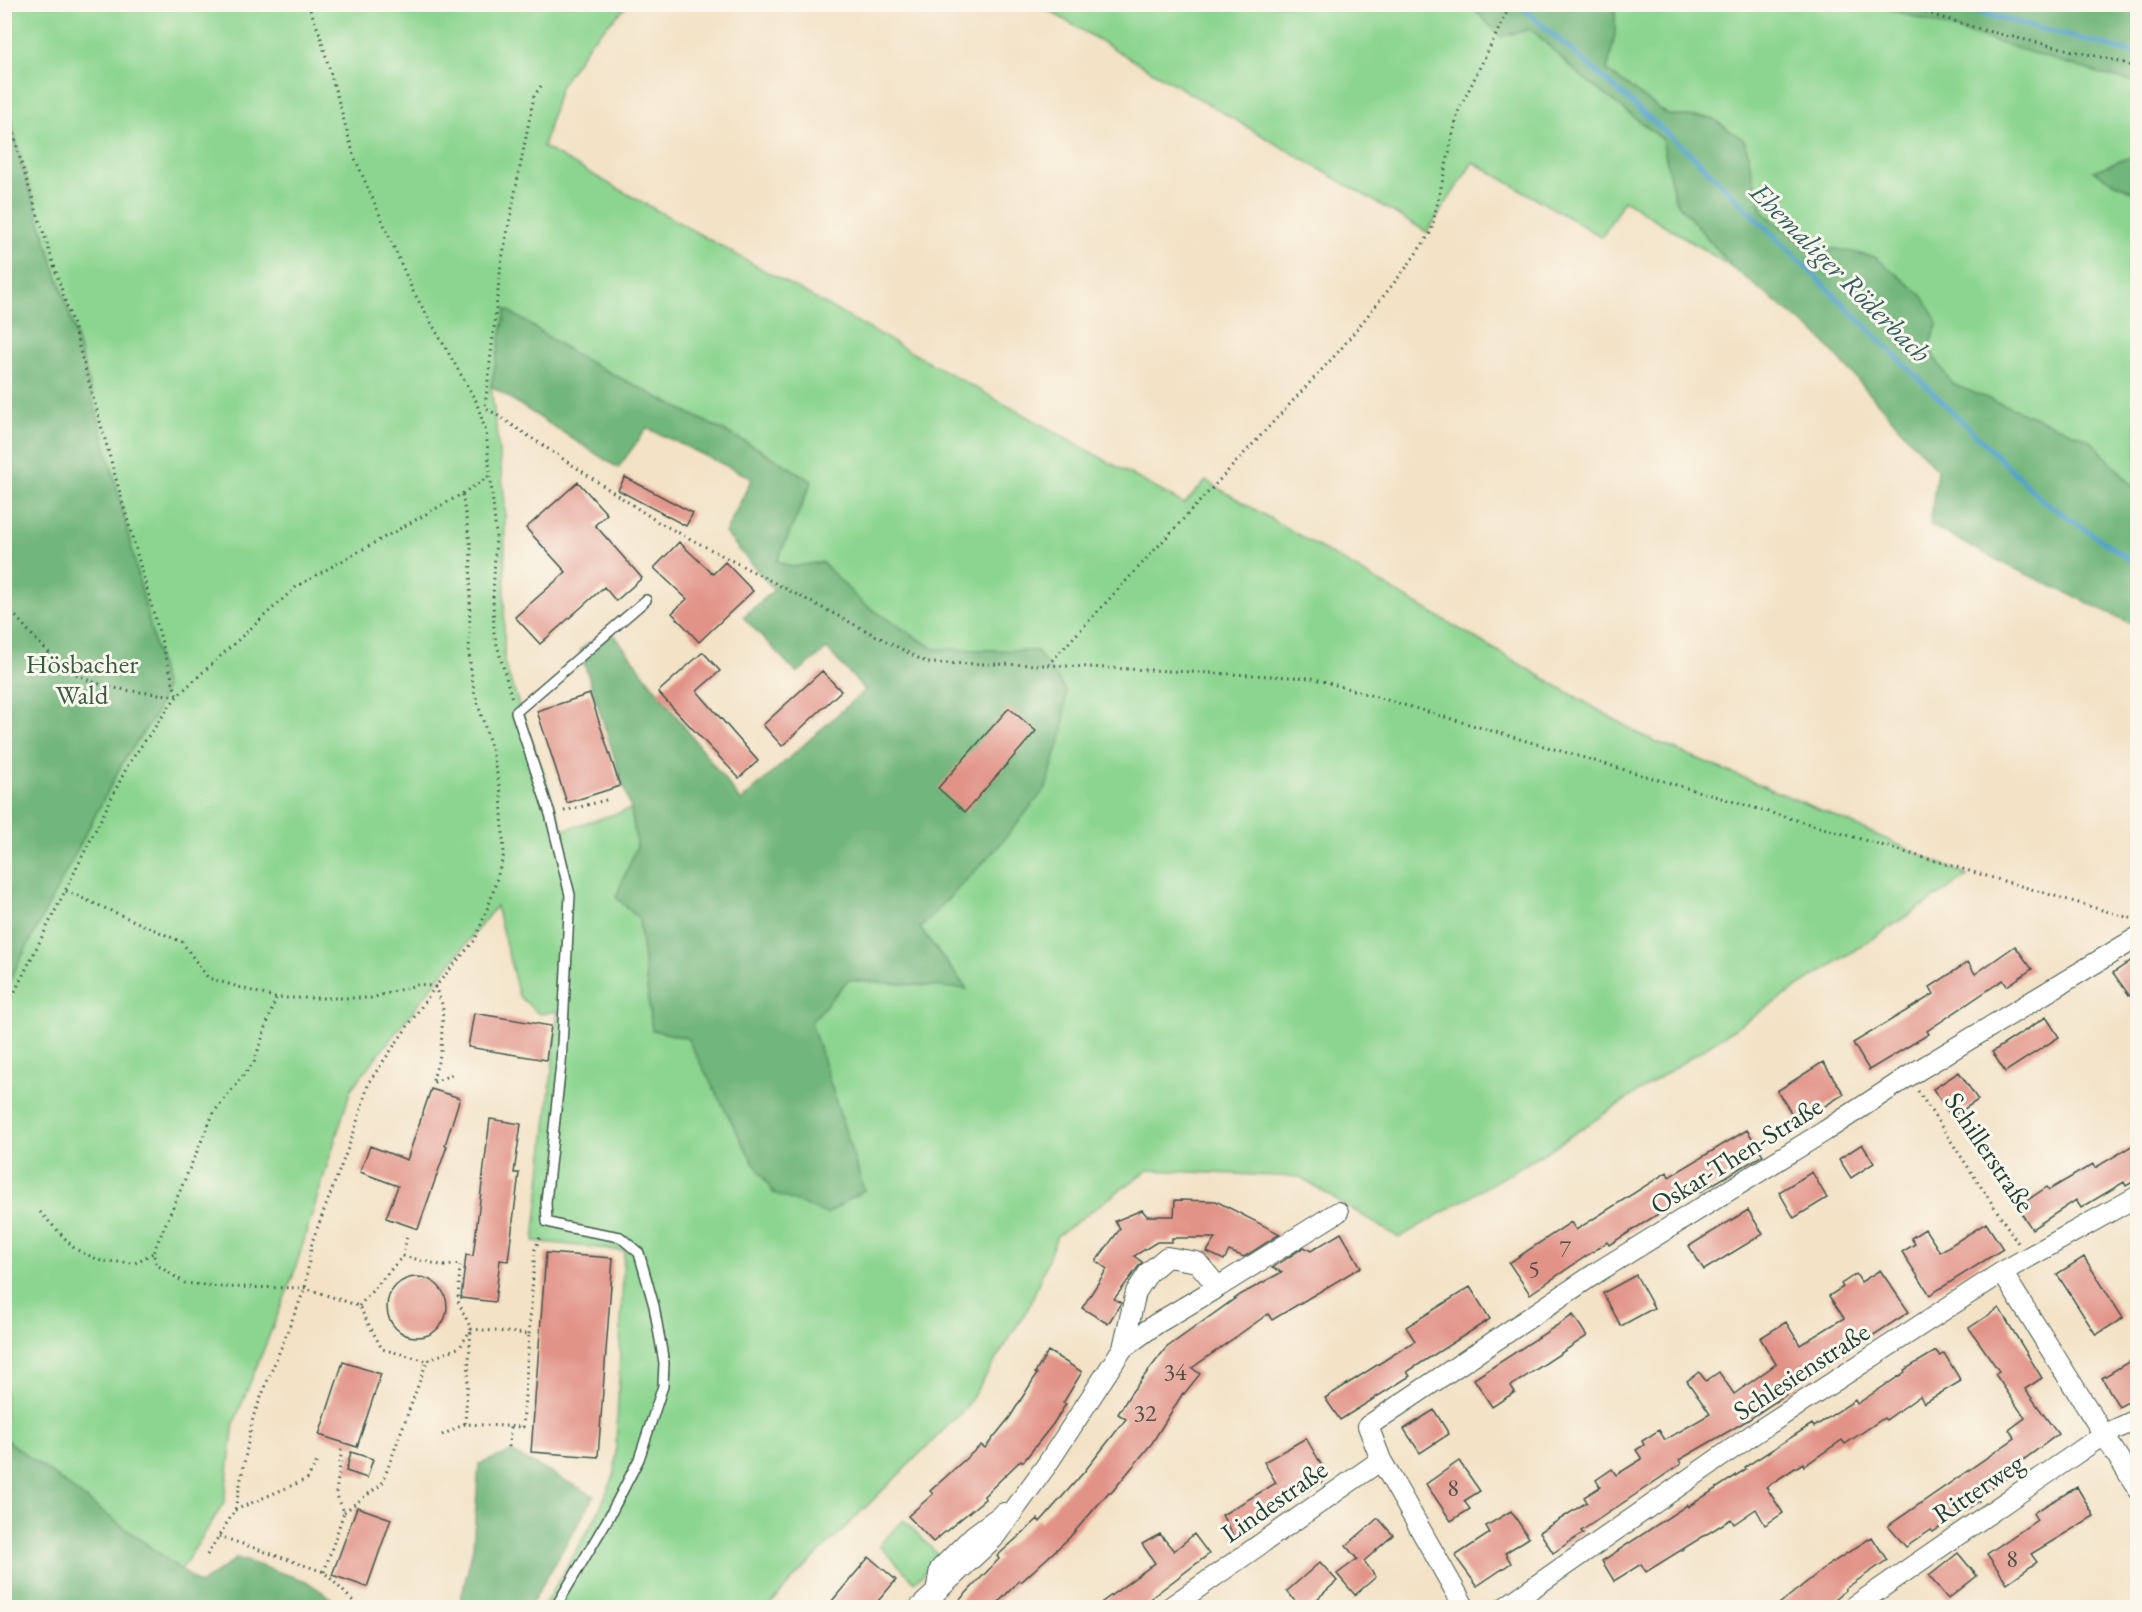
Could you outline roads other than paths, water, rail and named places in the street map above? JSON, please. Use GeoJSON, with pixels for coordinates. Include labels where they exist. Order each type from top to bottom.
{"type":"FeatureCollection","features":[{"type":"Feature","properties":{"kind":"street","name":"Oskar-Then-Straße"},"geometry":{"type":"LineString","coordinates":[[1381,1460],[1368,1426],[1599,1271],[1825,1131],[1909,1076],[2138,937]]}},
{"type":"Feature","properties":{"kind":"street","name":"Schlesienstraße"},"geometry":{"type":"LineString","coordinates":[[1504,1608],[1752,1435],[2002,1272],[2138,1196]]}},
{"type":"Feature","properties":{"kind":"street"},"geometry":{"type":"LineString","coordinates":[[1123,1348],[1156,1324],[1338,1212]]}},
{"type":"Feature","properties":{"kind":"street"},"geometry":{"type":"LineString","coordinates":[[919,1608],[993,1539],[1046,1466],[1123,1348],[1136,1292],[1149,1272],[1167,1257],[1197,1262],[1218,1287]]}},
{"type":"Feature","properties":{"kind":"street"},"geometry":{"type":"LineString","coordinates":[[2002,1272],[2138,1489]]}},
{"type":"Feature","properties":{"kind":"street","name":"Ritterweg"},"geometry":{"type":"LineString","coordinates":[[1852,1608],[2103,1435],[2138,1419]]}},
{"type":"Feature","properties":{"kind":"street"},"geometry":{"type":"LineString","coordinates":[[1381,1460],[1465,1608]]}},
{"type":"Feature","properties":{"kind":"street","name":"Lindestraße"},"geometry":{"type":"LineString","coordinates":[[1169,1608],[1381,1460]]}},
{"type":"Feature","properties":{"kind":"lane"},"geometry":{"type":"LineString","coordinates":[[555,1608],[609,1517],[639,1459],[663,1386],[664,1363],[654,1306],[639,1253],[620,1237],[547,1222],[546,1203],[561,1064],[570,895],[550,814],[516,712],[646,600]]}},
{"type":"Feature","properties":{"kind":"waterway","name":"Ehemaliger Röderbach"},"geometry":{"type":"LineString","coordinates":[[1518,4],[1692,155],[2042,500],[2138,565]]}},
{"type":"Feature","properties":{"kind":"waterway"},"geometry":{"type":"LineString","coordinates":[[1946,4],[2138,54]]}},
{"type":"Feature","properties":{"kind":"park label","name":"Hösbacher Wald"},"geometry":{"type":"Point","coordinates":[82,678]}}]}
